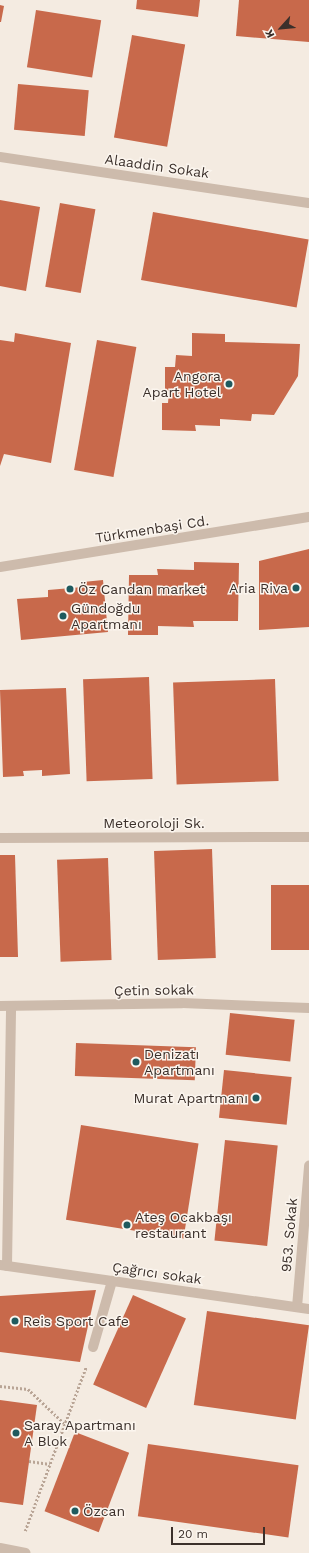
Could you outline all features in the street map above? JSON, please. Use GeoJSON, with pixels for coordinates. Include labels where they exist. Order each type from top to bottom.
{"type":"FeatureCollection","features":[{"type":"Feature","properties":{"kind":"street","name":"Alaaddin Sokak"},"geometry":{"type":"LineString","coordinates":[[0,157],[309,203]]}},
{"type":"Feature","properties":{"kind":"street","name":"Türkmenbaşi Cd."},"geometry":{"type":"LineString","coordinates":[[0,567],[309,517]]}},
{"type":"Feature","properties":{"kind":"street","name":"Meteoroloji Sk."},"geometry":{"type":"LineString","coordinates":[[0,838],[309,837]]}},
{"type":"Feature","properties":{"kind":"street","name":"Çetin sokak"},"geometry":{"type":"LineString","coordinates":[[0,1006],[182,1003],[309,1008]]}},
{"type":"Feature","properties":{"kind":"street"},"geometry":{"type":"LineString","coordinates":[[4,1266],[11,1007]]}},
{"type":"Feature","properties":{"kind":"street","name":"953. Sokak"},"geometry":{"type":"LineString","coordinates":[[297,1307],[309,1166]]}},
{"type":"Feature","properties":{"kind":"street","name":"Çağrıcı sokak"},"geometry":{"type":"LineString","coordinates":[[4,1266],[309,1309]]}},
{"type":"Feature","properties":{"kind":"street"},"geometry":{"type":"LineString","coordinates":[[93,1347],[112,1281]]}},
{"type":"Feature","properties":{"kind":"street"},"geometry":{"type":"LineString","coordinates":[[0,1548],[22,1552]]}},
{"type":"Feature","properties":{"kind":"path"},"geometry":{"type":"LineString","coordinates":[[22,1552],[50,1464],[84,1371]]}},
{"type":"Feature","properties":{"kind":"path"},"geometry":{"type":"LineString","coordinates":[[0,1386],[28,1389],[65,1424]]}},
{"type":"Feature","properties":{"kind":"path"},"geometry":{"type":"LineString","coordinates":[[29,1461],[50,1464]]}},
{"type":"Feature","properties":{"kind":"building"},"geometry":{"type":"Polygon","coordinates":[[[137,0],[200,0],[198,17],[136,9],[137,0]]]}},
{"type":"Feature","properties":{"kind":"building"},"geometry":{"type":"Polygon","coordinates":[[[239,0],[309,0],[309,42],[236,36],[239,0]]]}},
{"type":"Feature","properties":{"kind":"building"},"geometry":{"type":"Polygon","coordinates":[[[0,5],[4,6],[1,22],[0,22],[0,5]]]}},
{"type":"Feature","properties":{"kind":"building"},"geometry":{"type":"Polygon","coordinates":[[[36,10],[101,20],[92,78],[27,67],[36,10]]]}},
{"type":"Feature","properties":{"kind":"building"},"geometry":{"type":"Polygon","coordinates":[[[132,35],[185,44],[167,147],[114,137],[132,35]]]}},
{"type":"Feature","properties":{"kind":"building"},"geometry":{"type":"Polygon","coordinates":[[[18,84],[89,90],[85,136],[14,130],[18,84]]]}},
{"type":"Feature","properties":{"kind":"building"},"geometry":{"type":"Polygon","coordinates":[[[0,200],[40,207],[26,291],[0,286],[0,200]]]}},
{"type":"Feature","properties":{"kind":"building"},"geometry":{"type":"Polygon","coordinates":[[[60,203],[95,209],[81,293],[45,287],[60,203]]]}},
{"type":"Feature","properties":{"kind":"building"},"geometry":{"type":"Polygon","coordinates":[[[153,212],[309,239],[297,307],[141,280],[153,212]]]}},
{"type":"Feature","properties":{"kind":"building"},"geometry":{"type":"Polygon","coordinates":[[[15,333],[71,343],[51,463],[4,454],[0,466],[0,340],[14,342],[15,333]]]}},
{"type":"Feature","properties":{"kind":"building","name":"Angora Apart Hotel"},"geometry":{"type":"Polygon","coordinates":[[[192,333],[225,334],[225,342],[300,344],[298,376],[274,415],[252,414],[251,421],[220,419],[220,426],[195,425],[196,431],[162,430],[162,403],[168,403],[169,391],[165,391],[165,367],[175,367],[176,355],[192,356],[192,333]]]}},
{"type":"Feature","properties":{"kind":"building"},"geometry":{"type":"Polygon","coordinates":[[[97,340],[136,347],[113,477],[74,470],[97,340]]]}},
{"type":"Feature","properties":{"kind":"building"},"geometry":{"type":"Polygon","coordinates":[[[309,549],[309,627],[259,630],[259,561],[309,549]]]}},
{"type":"Feature","properties":{"kind":"building"},"geometry":{"type":"Polygon","coordinates":[[[194,562],[239,563],[238,621],[193,621],[194,627],[158,626],[158,635],[128,635],[129,575],[158,575],[157,569],[194,570],[194,562]]]}},
{"type":"Feature","properties":{"kind":"building","name":"Gündoğdu Apartmanı"},"geometry":{"type":"Polygon","coordinates":[[[103,580],[108,632],[21,640],[17,599],[48,597],[48,590],[83,587],[83,582],[103,580]]]}},
{"type":"Feature","properties":{"kind":"building"},"geometry":{"type":"Polygon","coordinates":[[[149,677],[153,779],[87,781],[83,679],[149,677]]]}},
{"type":"Feature","properties":{"kind":"building"},"geometry":{"type":"Polygon","coordinates":[[[275,679],[279,781],[177,784],[173,683],[275,679]]]}},
{"type":"Feature","properties":{"kind":"building"},"geometry":{"type":"Polygon","coordinates":[[[66,688],[70,774],[42,776],[42,770],[23,771],[24,776],[3,777],[0,690],[66,688]]]}},
{"type":"Feature","properties":{"kind":"building"},"geometry":{"type":"Polygon","coordinates":[[[212,849],[216,958],[158,960],[154,851],[212,849]]]}},
{"type":"Feature","properties":{"kind":"building"},"geometry":{"type":"Polygon","coordinates":[[[0,855],[15,855],[18,957],[0,957],[0,855]]]}},
{"type":"Feature","properties":{"kind":"building"},"geometry":{"type":"Polygon","coordinates":[[[108,858],[112,960],[61,962],[57,860],[108,858]]]}},
{"type":"Feature","properties":{"kind":"building"},"geometry":{"type":"Polygon","coordinates":[[[271,885],[309,885],[309,950],[271,950],[271,885]]]}},
{"type":"Feature","properties":{"kind":"building"},"geometry":{"type":"Polygon","coordinates":[[[230,1013],[295,1020],[290,1062],[226,1055],[230,1013]]]}},
{"type":"Feature","properties":{"kind":"building","name":"Denizatı Apartmanı"},"geometry":{"type":"Polygon","coordinates":[[[76,1043],[196,1047],[195,1080],[75,1076],[76,1043]]]}},
{"type":"Feature","properties":{"kind":"building","name":"Murat Apartmanı"},"geometry":{"type":"Polygon","coordinates":[[[224,1070],[292,1077],[287,1125],[219,1118],[224,1070]]]}},
{"type":"Feature","properties":{"kind":"building"},"geometry":{"type":"Polygon","coordinates":[[[81,1125],[199,1144],[184,1238],[66,1220],[81,1125]]]}},
{"type":"Feature","properties":{"kind":"building"},"geometry":{"type":"Polygon","coordinates":[[[225,1140],[278,1146],[267,1246],[214,1240],[225,1140]]]}},
{"type":"Feature","properties":{"kind":"building"},"geometry":{"type":"Polygon","coordinates":[[[96,1290],[80,1362],[0,1352],[0,1296],[96,1290]]]}},
{"type":"Feature","properties":{"kind":"building"},"geometry":{"type":"Polygon","coordinates":[[[133,1295],[186,1319],[146,1408],[93,1385],[133,1295]]]}},
{"type":"Feature","properties":{"kind":"building"},"geometry":{"type":"Polygon","coordinates":[[[207,1311],[309,1325],[296,1419],[194,1405],[207,1311]]]}},
{"type":"Feature","properties":{"kind":"building","name":"Saray Apartmanı A Blok"},"geometry":{"type":"Polygon","coordinates":[[[0,1400],[37,1405],[23,1505],[0,1502],[0,1400]]]}},
{"type":"Feature","properties":{"kind":"building"},"geometry":{"type":"Polygon","coordinates":[[[75,1432],[129,1453],[99,1532],[45,1511],[75,1432]]]}},
{"type":"Feature","properties":{"kind":"building"},"geometry":{"type":"Polygon","coordinates":[[[148,1444],[299,1465],[288,1537],[138,1516],[148,1444]]]}},
{"type":"Feature","properties":{"kind":"place","name":"Angora Apart Hotel"},"geometry":{"type":"Point","coordinates":[229,384]}},
{"type":"Feature","properties":{"kind":"place","name":"Aria Riva"},"geometry":{"type":"Point","coordinates":[296,588]}},
{"type":"Feature","properties":{"kind":"place","name":"Öz Candan market"},"geometry":{"type":"Point","coordinates":[70,589]}},
{"type":"Feature","properties":{"kind":"place","name":"Gündoğdu Apartmanı"},"geometry":{"type":"Point","coordinates":[63,616]}},
{"type":"Feature","properties":{"kind":"place","name":"Denizatı Apartmanı"},"geometry":{"type":"Point","coordinates":[136,1062]}},
{"type":"Feature","properties":{"kind":"place","name":"Murat Apartmanı"},"geometry":{"type":"Point","coordinates":[256,1098]}},
{"type":"Feature","properties":{"kind":"place","name":"Ateş Ocakbaşı restaurant"},"geometry":{"type":"Point","coordinates":[127,1225]}},
{"type":"Feature","properties":{"kind":"place","name":"Reis Sport Cafe"},"geometry":{"type":"Point","coordinates":[15,1321]}},
{"type":"Feature","properties":{"kind":"place","name":"Saray Apartmanı A Blok"},"geometry":{"type":"Point","coordinates":[16,1433]}},
{"type":"Feature","properties":{"kind":"place","name":"Özcan"},"geometry":{"type":"Point","coordinates":[75,1511]}}]}
